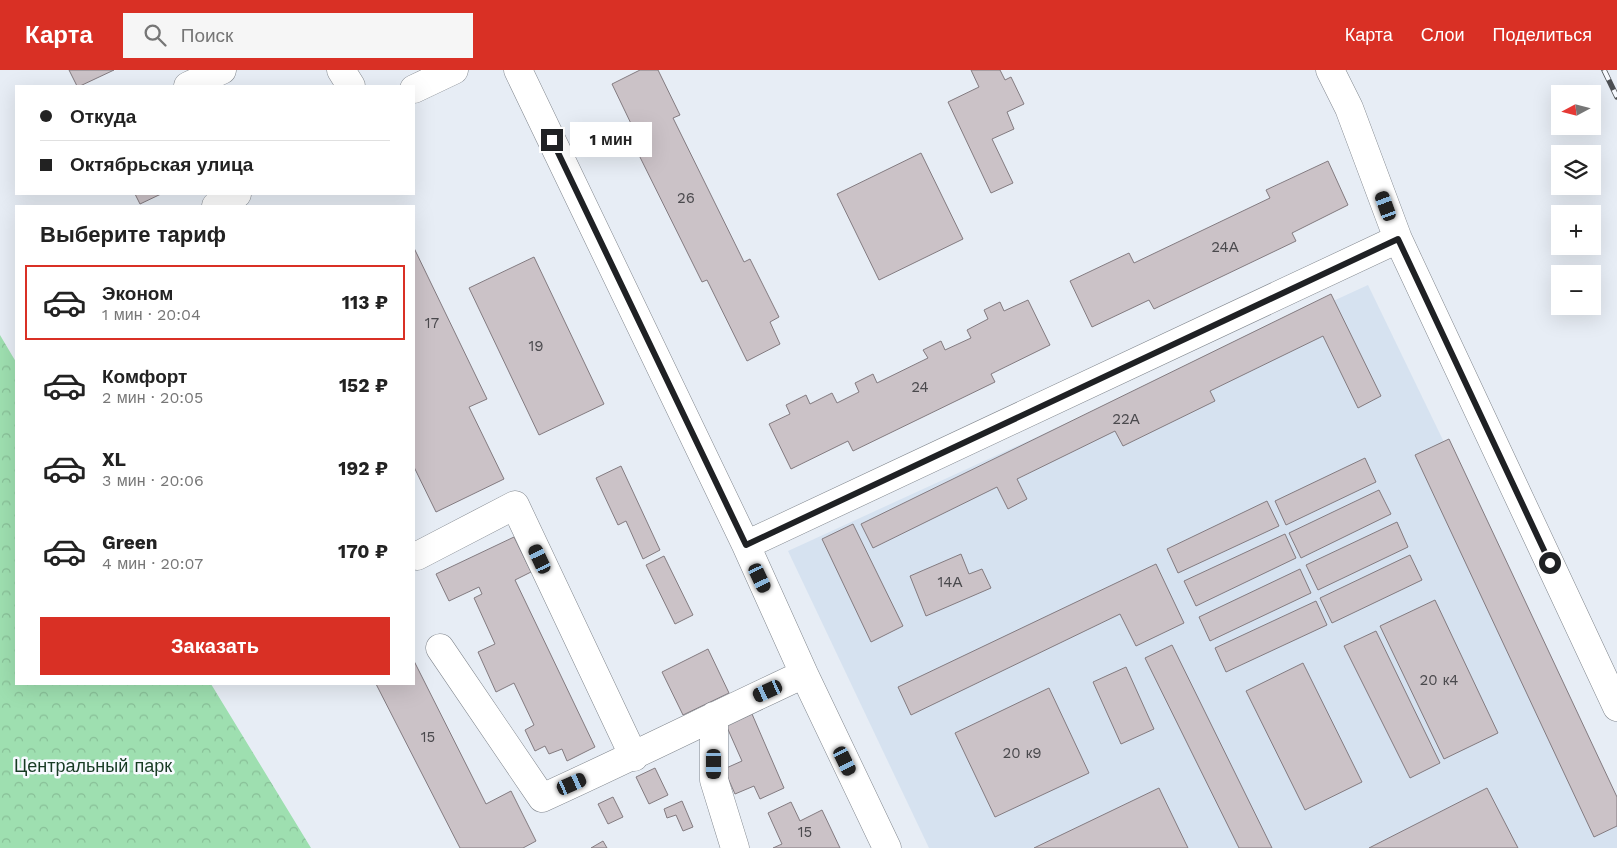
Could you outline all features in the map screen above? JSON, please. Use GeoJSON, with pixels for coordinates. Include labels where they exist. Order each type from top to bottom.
{"type":"FeatureCollection","features":[{"type":"Feature","properties":{"kind":"street"},"geometry":{"type":"LineString","coordinates":[[342,70],[350,85]]}},
{"type":"Feature","properties":{"kind":"street"},"geometry":{"type":"LineString","coordinates":[[415,89],[454,70]]}},
{"type":"Feature","properties":{"kind":"street"},"geometry":{"type":"LineString","coordinates":[[518,70],[746,545],[804,674],[887,848]]}},
{"type":"Feature","properties":{"kind":"street"},"geometry":{"type":"LineString","coordinates":[[1330,70],[1350,108],[1398,239],[1617,707]]}},
{"type":"Feature","properties":{"kind":"street"},"geometry":{"type":"LineString","coordinates":[[218,205],[235,195]]}},
{"type":"Feature","properties":{"kind":"street"},"geometry":{"type":"LineString","coordinates":[[746,545],[1398,239]]}},
{"type":"Feature","properties":{"kind":"street"},"geometry":{"type":"LineString","coordinates":[[417,556],[515,505],[634,756]]}},
{"type":"Feature","properties":{"kind":"street"},"geometry":{"type":"LineString","coordinates":[[440,648],[542,798],[804,674]]}},
{"type":"Feature","properties":{"kind":"street"},"geometry":{"type":"LineString","coordinates":[[714,716],[714,780],[735,848]]}},
{"type":"Feature","properties":{"kind":"shaded area"},"geometry":{"type":"Polygon","coordinates":[[[1368,285],[1617,800],[1617,848],[929,848],[788,551],[1368,285]]]}},
{"type":"Feature","properties":{"kind":"green space","name":"Центральный парк"},"geometry":{"type":"Polygon","coordinates":[[[0,335],[15,360],[15,685],[212,685],[311,848],[0,848],[0,335]]]}},
{"type":"Feature","properties":{"kind":"building"},"geometry":{"type":"Polygon","coordinates":[[[69,70],[114,70],[82,85],[76,85],[69,70]]]}},
{"type":"Feature","properties":{"kind":"building"},"geometry":{"type":"Polygon","coordinates":[[[640,70],[658,70],[680,115],[673,118],[744,262],[750,259],[779,317],[770,322],[780,344],[747,361],[707,280],[702,282],[630,137],[636,134],[612,84],[640,70]]]}},
{"type":"Feature","properties":{"kind":"building"},"geometry":{"type":"Polygon","coordinates":[[[971,70],[1000,70],[1005,80],[1011,77],[1024,104],[1007,112],[1014,129],[992,139],[1013,183],[991,193],[948,102],[979,87],[971,70]]]}},
{"type":"Feature","properties":{"kind":"building"},"geometry":{"type":"Polygon","coordinates":[[[921,153],[963,239],[879,280],[837,194],[921,153]]]}},
{"type":"Feature","properties":{"kind":"building"},"geometry":{"type":"Polygon","coordinates":[[[1328,161],[1348,205],[1292,233],[1296,241],[1154,309],[1149,300],[1092,327],[1070,281],[1129,253],[1134,263],[1270,198],[1266,190],[1328,161]]]}},
{"type":"Feature","properties":{"kind":"building"},"geometry":{"type":"Polygon","coordinates":[[[136,195],[159,195],[140,204],[136,195]]]}},
{"type":"Feature","properties":{"kind":"building"},"geometry":{"type":"Polygon","coordinates":[[[415,250],[487,399],[469,407],[504,479],[436,512],[415,469],[415,250]]]}},
{"type":"Feature","properties":{"kind":"building"},"geometry":{"type":"Polygon","coordinates":[[[534,257],[604,404],[539,435],[469,288],[534,257]]]}},
{"type":"Feature","properties":{"kind":"building"},"geometry":{"type":"Polygon","coordinates":[[[1331,294],[1381,396],[1358,408],[1323,336],[1210,391],[1215,401],[1123,446],[1115,431],[1017,479],[1027,499],[1008,509],[997,487],[873,548],[861,524],[1331,294]]]}},
{"type":"Feature","properties":{"kind":"building"},"geometry":{"type":"Polygon","coordinates":[[[1028,300],[1050,345],[991,374],[995,382],[853,451],[848,441],[791,469],[769,424],[790,414],[786,405],[806,395],[810,404],[832,393],[837,403],[859,392],[855,383],[873,374],[877,383],[928,358],[923,350],[941,341],[945,350],[971,338],[967,330],[988,319],[984,310],[1000,302],[1004,311],[1028,300]]]}},
{"type":"Feature","properties":{"kind":"building"},"geometry":{"type":"Polygon","coordinates":[[[1449,439],[1617,797],[1617,826],[1594,837],[1415,455],[1449,439]]]}},
{"type":"Feature","properties":{"kind":"building"},"geometry":{"type":"Polygon","coordinates":[[[1365,458],[1376,482],[1286,525],[1275,501],[1365,458]]]}},
{"type":"Feature","properties":{"kind":"building"},"geometry":{"type":"Polygon","coordinates":[[[621,466],[660,550],[643,559],[626,521],[618,525],[596,478],[621,466]]]}},
{"type":"Feature","properties":{"kind":"building"},"geometry":{"type":"Polygon","coordinates":[[[1379,490],[1391,514],[1301,558],[1289,533],[1379,490]]]}},
{"type":"Feature","properties":{"kind":"building"},"geometry":{"type":"Polygon","coordinates":[[[1267,501],[1279,526],[1178,573],[1167,549],[1267,501]]]}},
{"type":"Feature","properties":{"kind":"building"},"geometry":{"type":"Polygon","coordinates":[[[1397,522],[1408,547],[1318,590],[1306,565],[1397,522]]]}},
{"type":"Feature","properties":{"kind":"building"},"geometry":{"type":"Polygon","coordinates":[[[853,524],[903,626],[871,642],[822,539],[853,524]]]}},
{"type":"Feature","properties":{"kind":"building"},"geometry":{"type":"Polygon","coordinates":[[[1285,534],[1296,558],[1196,606],[1184,581],[1285,534]]]}},
{"type":"Feature","properties":{"kind":"building"},"geometry":{"type":"Polygon","coordinates":[[[514,537],[531,572],[515,580],[595,747],[567,761],[562,749],[549,754],[545,746],[535,751],[525,730],[534,725],[514,683],[496,692],[478,652],[495,644],[474,598],[482,594],[479,587],[449,601],[436,574],[514,537]]]}},
{"type":"Feature","properties":{"kind":"building"},"geometry":{"type":"Polygon","coordinates":[[[961,554],[969,574],[982,569],[991,588],[926,616],[910,576],[961,554]]]}},
{"type":"Feature","properties":{"kind":"building"},"geometry":{"type":"Polygon","coordinates":[[[1410,555],[1422,580],[1332,623],[1320,598],[1410,555]]]}},
{"type":"Feature","properties":{"kind":"building"},"geometry":{"type":"Polygon","coordinates":[[[664,556],[693,615],[675,624],[646,565],[664,556]]]}},
{"type":"Feature","properties":{"kind":"building"},"geometry":{"type":"Polygon","coordinates":[[[1156,564],[1184,623],[1136,646],[1120,614],[911,715],[898,687],[1156,564]]]}},
{"type":"Feature","properties":{"kind":"building"},"geometry":{"type":"Polygon","coordinates":[[[1300,569],[1311,593],[1210,641],[1199,617],[1300,569]]]}},
{"type":"Feature","properties":{"kind":"building"},"geometry":{"type":"Polygon","coordinates":[[[1435,600],[1498,733],[1444,759],[1380,626],[1435,600]]]}},
{"type":"Feature","properties":{"kind":"building"},"geometry":{"type":"Polygon","coordinates":[[[1316,601],[1327,625],[1226,672],[1215,648],[1316,601]]]}},
{"type":"Feature","properties":{"kind":"building"},"geometry":{"type":"Polygon","coordinates":[[[1376,631],[1440,763],[1410,778],[1344,646],[1376,631]]]}},
{"type":"Feature","properties":{"kind":"building"},"geometry":{"type":"Polygon","coordinates":[[[1172,645],[1272,848],[1239,848],[1145,658],[1172,645]]]}},
{"type":"Feature","properties":{"kind":"building"},"geometry":{"type":"Polygon","coordinates":[[[708,649],[729,693],[683,715],[662,672],[708,649]]]}},
{"type":"Feature","properties":{"kind":"building"},"geometry":{"type":"Polygon","coordinates":[[[415,663],[486,804],[511,791],[536,841],[523,848],[460,848],[377,685],[415,685],[415,663]]]}},
{"type":"Feature","properties":{"kind":"building"},"geometry":{"type":"Polygon","coordinates":[[[1303,663],[1362,782],[1305,810],[1246,691],[1303,663]]]}},
{"type":"Feature","properties":{"kind":"building"},"geometry":{"type":"Polygon","coordinates":[[[1126,667],[1154,729],[1121,744],[1093,682],[1126,667]]]}},
{"type":"Feature","properties":{"kind":"building"},"geometry":{"type":"Polygon","coordinates":[[[1049,688],[1089,773],[995,817],[955,733],[1049,688]]]}},
{"type":"Feature","properties":{"kind":"building"},"geometry":{"type":"Polygon","coordinates":[[[752,714],[784,788],[760,799],[754,786],[735,794],[724,769],[742,761],[726,725],[752,714]]]}},
{"type":"Feature","properties":{"kind":"building"},"geometry":{"type":"Polygon","coordinates":[[[655,768],[668,795],[649,804],[636,777],[655,768]]]}},
{"type":"Feature","properties":{"kind":"building"},"geometry":{"type":"Polygon","coordinates":[[[1159,788],[1188,848],[1034,848],[1159,788]]]}},
{"type":"Feature","properties":{"kind":"building"},"geometry":{"type":"Polygon","coordinates":[[[1487,788],[1518,848],[1369,848],[1487,788]]]}},
{"type":"Feature","properties":{"kind":"building"},"geometry":{"type":"Polygon","coordinates":[[[613,797],[623,817],[608,824],[598,804],[613,797]]]}},
{"type":"Feature","properties":{"kind":"building"},"geometry":{"type":"Polygon","coordinates":[[[682,801],[693,827],[683,831],[676,815],[667,818],[664,809],[682,801]]]}},
{"type":"Feature","properties":{"kind":"building"},"geometry":{"type":"Polygon","coordinates":[[[791,802],[800,821],[822,810],[840,848],[773,848],[782,844],[768,813],[791,802]]]}},
{"type":"Feature","properties":{"kind":"building"},"geometry":{"type":"Polygon","coordinates":[[[603,841],[607,848],[591,848],[603,841]]]}},
{"type":"Feature","properties":{"kind":"railway"},"geometry":{"type":"LineString","coordinates":[[1604,70],[1617,97]]}},
{"type":"Feature","properties":{"kind":"route"},"geometry":{"type":"LineString","coordinates":[[552,140],[746,545],[774,534],[1398,239],[1550,563]]}}]}
